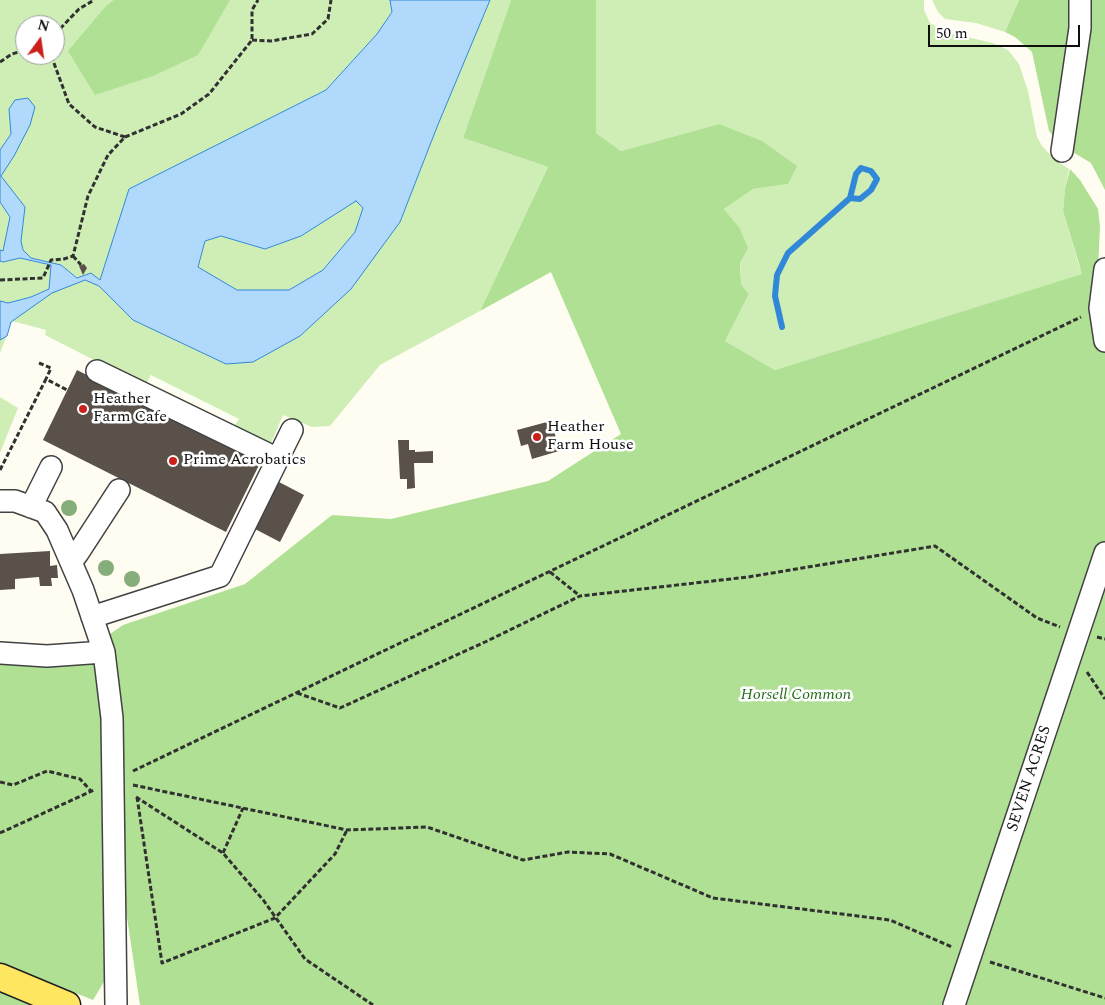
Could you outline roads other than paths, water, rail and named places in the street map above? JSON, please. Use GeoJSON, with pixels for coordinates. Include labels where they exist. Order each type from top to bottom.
{"type":"FeatureCollection","features":[{"type":"Feature","properties":{"kind":"main road"},"geometry":{"type":"LineString","coordinates":[[0,977],[67,1005]]}},
{"type":"Feature","properties":{"kind":"lane"},"geometry":{"type":"LineString","coordinates":[[1062,151],[1080,28],[1080,0]]}},
{"type":"Feature","properties":{"kind":"lane"},"geometry":{"type":"LineString","coordinates":[[1105,269],[1100,308],[1105,341]]}},
{"type":"Feature","properties":{"kind":"lane"},"geometry":{"type":"LineString","coordinates":[[97,371],[278,459]]}},
{"type":"Feature","properties":{"kind":"lane"},"geometry":{"type":"LineString","coordinates":[[92,617],[220,576],[292,430]]}},
{"type":"Feature","properties":{"kind":"lane"},"geometry":{"type":"LineString","coordinates":[[31,507],[51,467]]}},
{"type":"Feature","properties":{"kind":"lane"},"geometry":{"type":"LineString","coordinates":[[72,561],[119,490]]}},
{"type":"Feature","properties":{"kind":"lane"},"geometry":{"type":"LineString","coordinates":[[0,501],[15,501],[45,512],[57,530],[72,561],[104,652],[112,718],[116,1005]]}},
{"type":"Feature","properties":{"kind":"lane","name":"SEVEN ACRES"},"geometry":{"type":"LineString","coordinates":[[954,1005],[1105,553]]}},
{"type":"Feature","properties":{"kind":"lane"},"geometry":{"type":"LineString","coordinates":[[0,654],[46,656],[104,652]]}},
{"type":"Feature","properties":{"kind":"water"},"geometry":{"type":"Polygon","coordinates":[[[390,0],[490,0],[400,222],[351,289],[300,336],[253,362],[226,364],[133,320],[99,286],[85,280],[52,293],[11,322],[7,336],[0,340],[0,301],[8,303],[31,297],[49,289],[51,265],[20,258],[0,261],[0,250],[3,251],[10,217],[0,202],[0,150],[11,134],[9,109],[15,100],[28,98],[35,107],[30,125],[1,176],[25,207],[21,241],[23,250],[31,258],[61,265],[77,278],[91,273],[100,280],[129,189],[326,90],[377,34],[392,12],[390,0]],[[356,201],[301,236],[265,249],[221,236],[205,241],[198,267],[237,290],[289,290],[323,270],[355,232],[363,208],[356,201]]]}},
{"type":"Feature","properties":{"kind":"waterway"},"geometry":{"type":"LineString","coordinates":[[782,327],[775,296],[777,275],[788,253],[850,198],[856,174],[861,168],[871,171],[877,179],[871,190],[860,199],[850,198]]}},
{"type":"Feature","properties":{"kind":"place","name":"Heather Farm Cafe"},"geometry":{"type":"Point","coordinates":[83,409]}},
{"type":"Feature","properties":{"kind":"place","name":"Heather Farm House"},"geometry":{"type":"Point","coordinates":[537,437]}},
{"type":"Feature","properties":{"kind":"place","name":"Prime Acrobatics"},"geometry":{"type":"Point","coordinates":[173,461]}},
{"type":"Feature","properties":{"kind":"park label","name":"Horsell Common"},"geometry":{"type":"Point","coordinates":[796,696]}}]}
